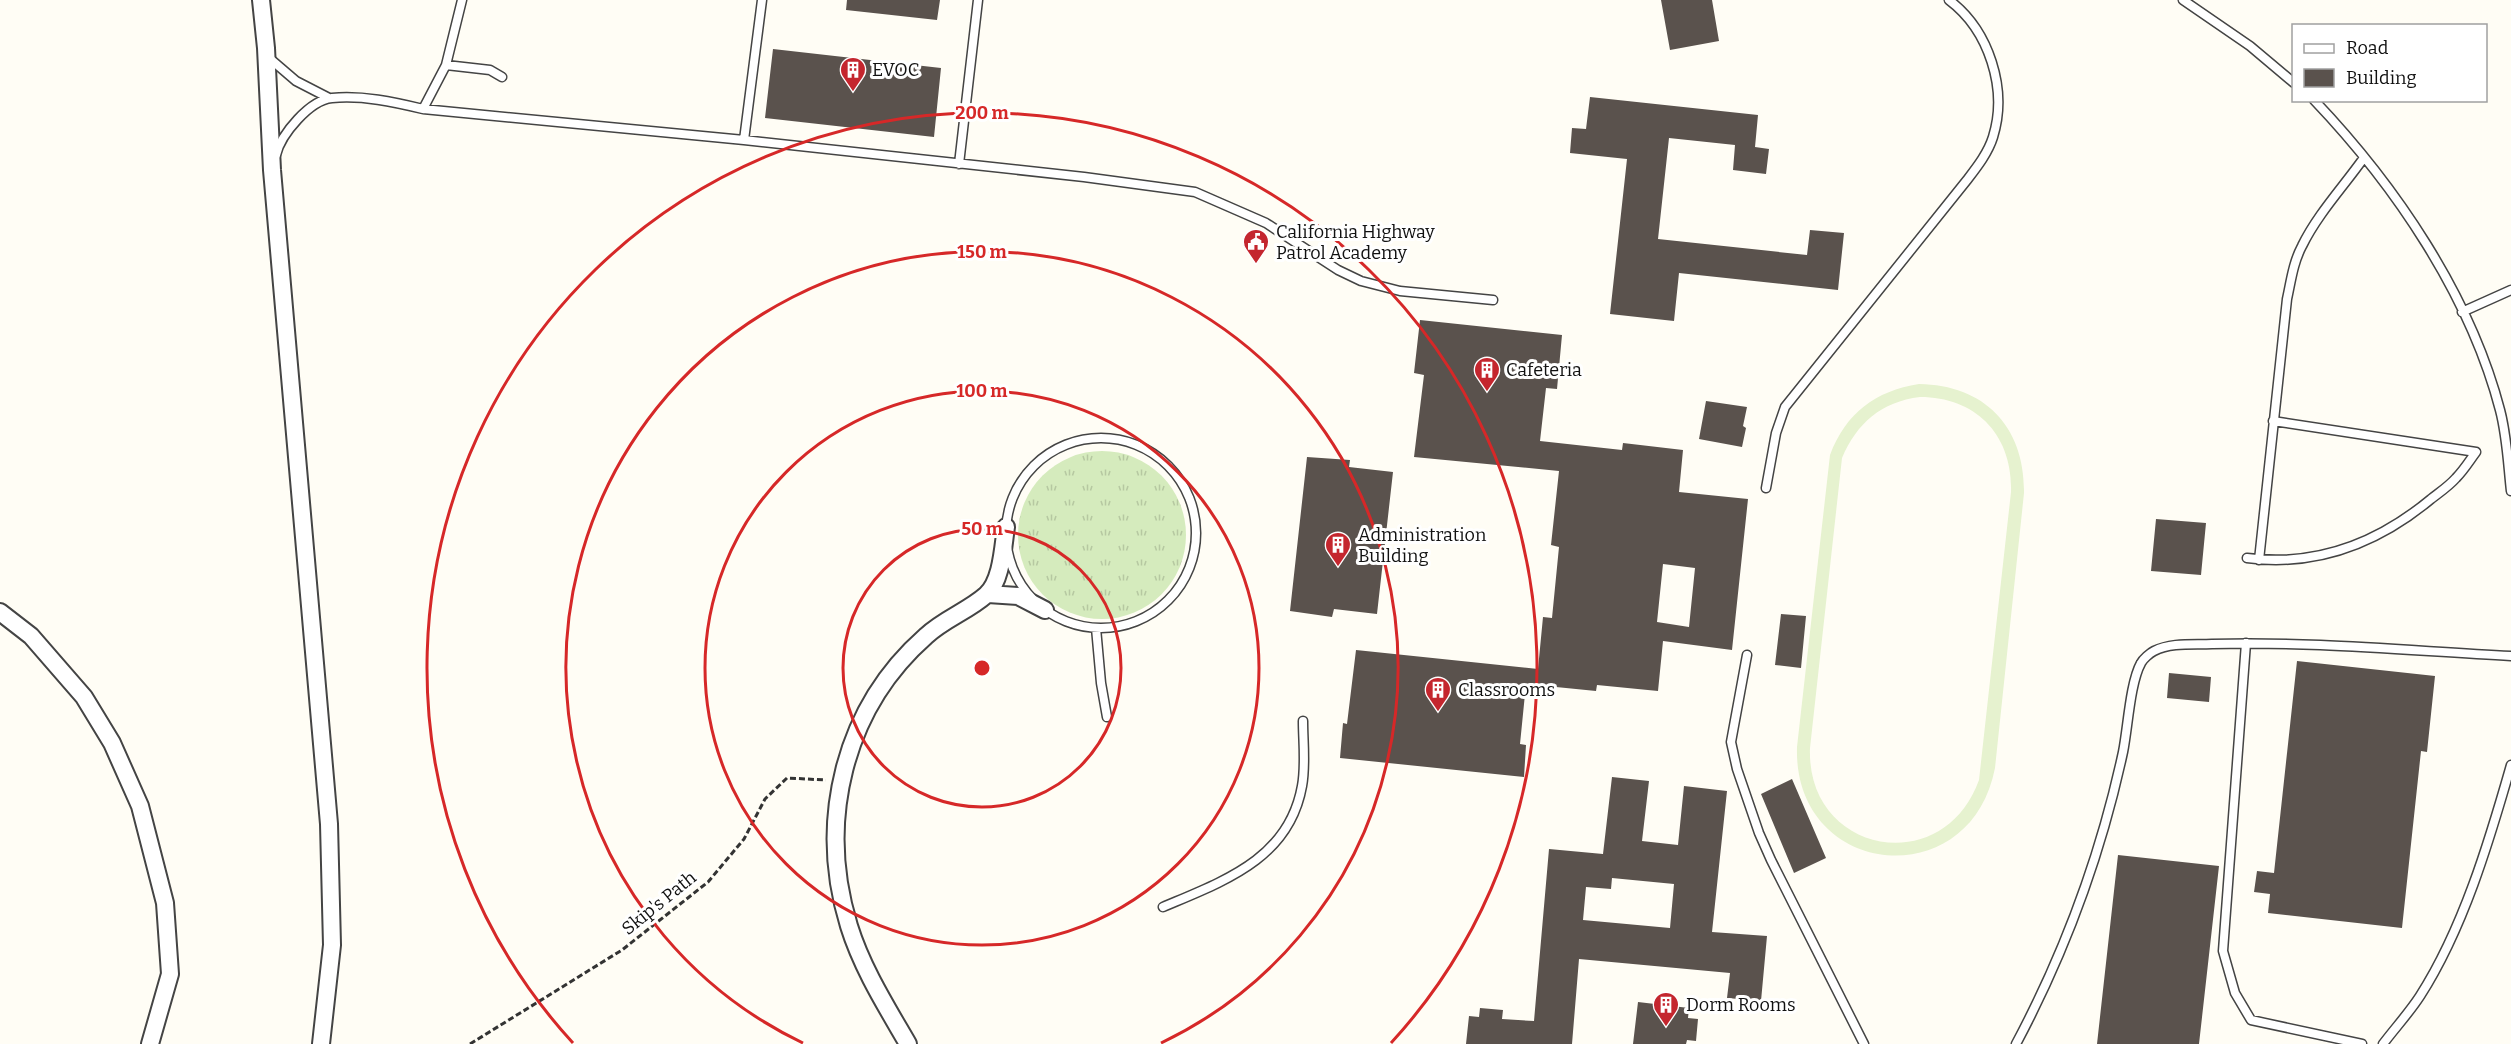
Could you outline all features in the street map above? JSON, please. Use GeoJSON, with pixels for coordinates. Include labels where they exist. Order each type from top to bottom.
{"type":"FeatureCollection","features":[{"type":"Feature","properties":{"kind":"street"},"geometry":{"type":"LineString","coordinates":[[261,0],[267,56],[272,170],[329,824],[332,945],[321,1044]]}},
{"type":"Feature","properties":{"kind":"street"},"geometry":{"type":"LineString","coordinates":[[908,1044],[870,978],[849,926],[836,868],[836,808],[840,781],[848,754],[869,706],[893,670],[926,635],[988,594],[1000,570],[1006,526]]}},
{"type":"Feature","properties":{"kind":"street"},"geometry":{"type":"LineString","coordinates":[[988,594],[1018,596],[1045,610]]}},
{"type":"Feature","properties":{"kind":"street"},"geometry":{"type":"LineString","coordinates":[[0,612],[31,636],[84,697],[112,743],[140,806],[165,903],[170,974],[150,1044]]}},
{"type":"Feature","properties":{"kind":"lane"},"geometry":{"type":"LineString","coordinates":[[423,109],[446,65],[462,0]]}},
{"type":"Feature","properties":{"kind":"lane"},"geometry":{"type":"LineString","coordinates":[[744,140],[762,0]]}},
{"type":"Feature","properties":{"kind":"lane"},"geometry":{"type":"LineString","coordinates":[[959,164],[978,0]]}},
{"type":"Feature","properties":{"kind":"lane"},"geometry":{"type":"LineString","coordinates":[[1766,488],[1776,434],[1785,407],[1983,160],[1993,136],[1998,106],[1997,83],[1992,59],[1972,22],[1949,0]]}},
{"type":"Feature","properties":{"kind":"lane"},"geometry":{"type":"LineString","coordinates":[[2183,0],[2250,46],[2292,81]]}},
{"type":"Feature","properties":{"kind":"lane"},"geometry":{"type":"LineString","coordinates":[[267,56],[296,81],[329,98],[383,100],[423,109],[744,140],[1084,177],[1195,192],[1266,223],[1338,270],[1361,281],[1400,291],[1493,300]]}},
{"type":"Feature","properties":{"kind":"lane"},"geometry":{"type":"LineString","coordinates":[[446,65],[490,70],[502,77]]}},
{"type":"Feature","properties":{"kind":"lane"},"geometry":{"type":"LineString","coordinates":[[272,170],[279,144],[291,125],[329,98]]}},
{"type":"Feature","properties":{"kind":"lane"},"geometry":{"type":"LineString","coordinates":[[2316,102],[2348,138],[2408,216],[2462,312],[2479,349],[2500,410],[2511,491]]}},
{"type":"Feature","properties":{"kind":"lane"},"geometry":{"type":"LineString","coordinates":[[2259,560],[2287,300],[2294,266],[2312,229],[2363,159]]}},
{"type":"Feature","properties":{"kind":"lane"},"geometry":{"type":"LineString","coordinates":[[2462,312],[2511,290]]}},
{"type":"Feature","properties":{"kind":"lane"},"geometry":{"type":"LineString","coordinates":[[2247,558],[2280,561],[2303,559],[2343,550],[2378,536],[2413,514],[2457,478],[2476,452],[2273,421]]}},
{"type":"Feature","properties":{"kind":"lane"},"geometry":{"type":"LineString","coordinates":[[1100,438],[1132,443],[1162,459],[1174,471],[1184,485],[1196,517],[1196,543],[1191,568],[1173,597],[1146,618],[1130,624],[1096,628],[1069,623],[1045,610],[1027,594],[1014,573],[1007,550],[1006,526],[1013,496],[1020,482],[1041,459],[1069,443],[1100,438]]}},
{"type":"Feature","properties":{"kind":"lane"},"geometry":{"type":"LineString","coordinates":[[1096,628],[1107,717]]}},
{"type":"Feature","properties":{"kind":"lane"},"geometry":{"type":"LineString","coordinates":[[2246,643],[2223,951],[2235,993],[2252,1020],[2362,1044]]}},
{"type":"Feature","properties":{"kind":"lane"},"geometry":{"type":"LineString","coordinates":[[2016,1044],[2042,993],[2071,924],[2100,845],[2129,723],[2135,680],[2142,662],[2154,651],[2173,645],[2246,643],[2511,656]]}},
{"type":"Feature","properties":{"kind":"lane"},"geometry":{"type":"LineString","coordinates":[[1748,655],[1731,742],[1737,769],[1771,860],[1864,1044]]}},
{"type":"Feature","properties":{"kind":"lane"},"geometry":{"type":"LineString","coordinates":[[1163,907],[1238,873],[1280,839],[1290,825],[1303,783],[1303,721]]}},
{"type":"Feature","properties":{"kind":"lane"},"geometry":{"type":"LineString","coordinates":[[2383,1044],[2420,996],[2447,945],[2488,842],[2511,765]]}},
{"type":"Feature","properties":{"kind":"path","name":"Skip's Path"},"geometry":{"type":"LineString","coordinates":[[470,1044],[622,950],[708,882],[744,839],[765,800],[787,778],[840,781]]}},
{"type":"Feature","properties":{"kind":"green space"},"geometry":{"type":"Polygon","coordinates":[[[1919,384],[1943,386],[1963,392],[1997,414],[2009,430],[2017,448],[2024,493],[1995,768],[1979,810],[1953,838],[1920,853],[1885,855],[1851,845],[1823,824],[1803,791],[1797,747],[1830,455],[1844,427],[1864,406],[1876,398],[1903,387],[1919,384]],[[1920,397],[1882,409],[1855,434],[1842,458],[1810,748],[1815,784],[1830,812],[1852,831],[1879,841],[1909,842],[1937,832],[1961,812],[1979,780],[2011,492],[2010,472],[2006,453],[1998,437],[1987,423],[1974,412],[1940,399],[1920,397]]]}},
{"type":"Feature","properties":{"kind":"green space"},"geometry":{"type":"Polygon","coordinates":[[[1102,451],[1134,458],[1149,465],[1161,476],[1172,488],[1179,503],[1186,535],[1179,567],[1172,582],[1161,594],[1149,605],[1134,612],[1102,619],[1070,612],[1055,605],[1043,594],[1032,582],[1025,567],[1018,535],[1025,503],[1032,488],[1043,476],[1055,465],[1070,458],[1102,451]]]}},
{"type":"Feature","properties":{"kind":"building"},"geometry":{"type":"Polygon","coordinates":[[[847,0],[940,0],[937,20],[846,10],[847,0]]]}},
{"type":"Feature","properties":{"kind":"building"},"geometry":{"type":"Polygon","coordinates":[[[1661,0],[1712,0],[1719,41],[1670,50],[1661,0]]]}},
{"type":"Feature","properties":{"kind":"building","name":"EVOC"},"geometry":{"type":"Polygon","coordinates":[[[773,49],[941,68],[934,137],[765,118],[773,49]]]}},
{"type":"Feature","properties":{"kind":"building"},"geometry":{"type":"Polygon","coordinates":[[[1590,97],[1758,115],[1755,147],[1769,149],[1766,174],[1733,170],[1735,145],[1669,138],[1658,239],[1807,255],[1810,230],[1844,233],[1838,290],[1679,273],[1674,321],[1610,314],[1627,159],[1570,153],[1572,128],[1586,129],[1590,97]]]}},
{"type":"Feature","properties":{"kind":"building"},"geometry":{"type":"Polygon","coordinates":[[[1420,320],[1562,335],[1557,389],[1546,388],[1540,441],[1622,450],[1623,443],[1683,450],[1679,492],[1748,499],[1732,650],[1663,641],[1658,691],[1597,685],[1596,691],[1526,684],[1520,744],[1526,745],[1524,777],[1340,758],[1343,723],[1347,724],[1356,650],[1538,669],[1543,617],[1552,618],[1559,547],[1551,545],[1559,471],[1414,457],[1424,375],[1414,373],[1420,320]],[[1663,564],[1657,622],[1689,627],[1695,568],[1663,564]]]}},
{"type":"Feature","properties":{"kind":"building"},"geometry":{"type":"Polygon","coordinates":[[[1706,401],[1747,407],[1742,447],[1699,439],[1706,401]]]}},
{"type":"Feature","properties":{"kind":"building","name":"Administration Building"},"geometry":{"type":"Polygon","coordinates":[[[1307,457],[1350,460],[1349,467],[1393,472],[1377,614],[1334,609],[1332,617],[1290,611],[1307,457]]]}},
{"type":"Feature","properties":{"kind":"building"},"geometry":{"type":"Polygon","coordinates":[[[2156,519],[2206,523],[2201,575],[2151,571],[2156,519]]]}},
{"type":"Feature","properties":{"kind":"building"},"geometry":{"type":"Polygon","coordinates":[[[1781,614],[1806,616],[1801,668],[1775,665],[1781,614]]]}},
{"type":"Feature","properties":{"kind":"building"},"geometry":{"type":"Polygon","coordinates":[[[2297,661],[2435,676],[2427,752],[2421,751],[2402,928],[2268,913],[2270,894],[2254,892],[2257,871],[2274,873],[2297,661]]]}},
{"type":"Feature","properties":{"kind":"building"},"geometry":{"type":"Polygon","coordinates":[[[2169,673],[2211,677],[2209,702],[2167,698],[2169,673]]]}},
{"type":"Feature","properties":{"kind":"building"},"geometry":{"type":"Polygon","coordinates":[[[1612,777],[1649,781],[1642,841],[1678,845],[1684,786],[1727,791],[1712,932],[1767,936],[1761,1001],[1727,998],[1730,973],[1579,959],[1572,1044],[1466,1044],[1469,1016],[1479,1017],[1480,1008],[1503,1010],[1502,1019],[1534,1021],[1549,849],[1603,854],[1612,777]],[[1612,878],[1611,889],[1586,887],[1583,920],[1670,928],[1674,884],[1612,878]]]}},
{"type":"Feature","properties":{"kind":"building"},"geometry":{"type":"Polygon","coordinates":[[[1792,779],[1826,858],[1794,873],[1761,794],[1792,779]]]}},
{"type":"Feature","properties":{"kind":"building"},"geometry":{"type":"Polygon","coordinates":[[[2118,855],[2219,866],[2199,1044],[2097,1044],[2118,855]]]}},
{"type":"Feature","properties":{"kind":"building","name":"Dorm Rooms"},"geometry":{"type":"Polygon","coordinates":[[[1638,1002],[1689,1008],[1688,1018],[1698,1019],[1696,1041],[1687,1040],[1686,1044],[1633,1044],[1638,1002]]]}},
{"type":"Feature","properties":{"kind":"place","name":"EVOC"},"geometry":{"type":"Point","coordinates":[853,93]}},
{"type":"Feature","properties":{"kind":"place","name":"California Highway Patrol Academy"},"geometry":{"type":"Point","coordinates":[1256,265]}},
{"type":"Feature","properties":{"kind":"place","name":"Cafeteria"},"geometry":{"type":"Point","coordinates":[1487,393]}},
{"type":"Feature","properties":{"kind":"place","name":"Administration Building"},"geometry":{"type":"Point","coordinates":[1338,568]}},
{"type":"Feature","properties":{"kind":"place","name":"Classrooms"},"geometry":{"type":"Point","coordinates":[1438,713]}},
{"type":"Feature","properties":{"kind":"place","name":"Dorm Rooms"},"geometry":{"type":"Point","coordinates":[1666,1028]}}]}
